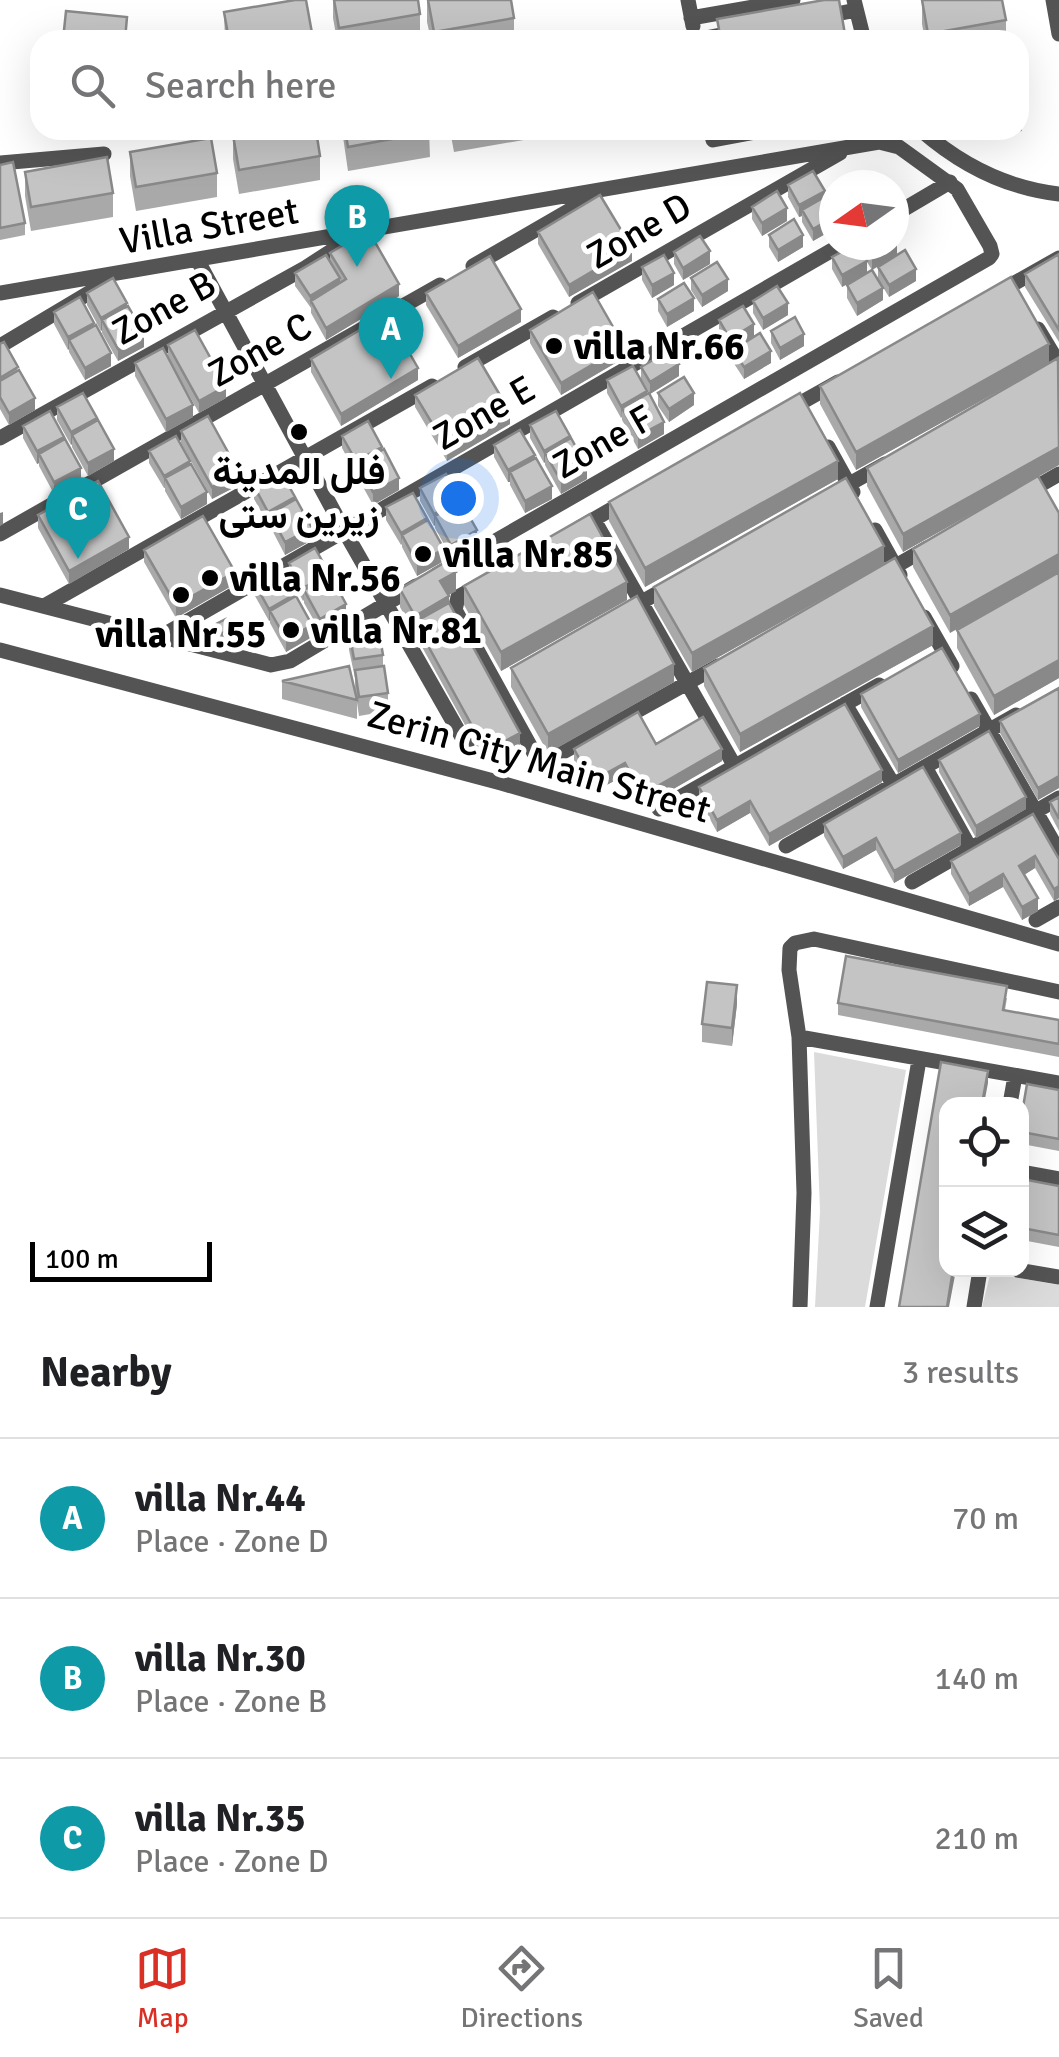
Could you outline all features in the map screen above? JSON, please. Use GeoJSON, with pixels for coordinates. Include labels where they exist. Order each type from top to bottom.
{"type":"FeatureCollection","features":[{"type":"Feature","properties":{"kind":"street"},"geometry":{"type":"LineString","coordinates":[[688,0],[693,30]]}},
{"type":"Feature","properties":{"kind":"street"},"geometry":{"type":"LineString","coordinates":[[691,18],[792,0]]}},
{"type":"Feature","properties":{"kind":"street"},"geometry":{"type":"LineString","coordinates":[[1053,0],[1059,34]]}},
{"type":"Feature","properties":{"kind":"street"},"geometry":{"type":"LineString","coordinates":[[799,21],[855,5],[861,30]]}},
{"type":"Feature","properties":{"kind":"street"},"geometry":{"type":"LineString","coordinates":[[904,140],[899,147],[950,182],[909,207]]}},
{"type":"Feature","properties":{"kind":"street"},"geometry":{"type":"LineString","coordinates":[[932,140],[978,171],[1015,186],[1059,194]]}},
{"type":"Feature","properties":{"kind":"street","name":"Villa Street"},"geometry":{"type":"LineString","coordinates":[[0,293],[879,142],[899,147]]}},
{"type":"Feature","properties":{"kind":"street","name":"Zone D"},"geometry":{"type":"LineString","coordinates":[[44,606],[848,148]]}},
{"type":"Feature","properties":{"kind":"street"},"geometry":{"type":"LineString","coordinates":[[0,163],[104,154]]}},
{"type":"Feature","properties":{"kind":"street","name":"Zone F"},"geometry":{"type":"LineString","coordinates":[[160,637],[277,665],[290,661],[989,258],[990,246],[950,182]]}},
{"type":"Feature","properties":{"kind":"street"},"geometry":{"type":"LineString","coordinates":[[464,272],[602,191]]}},
{"type":"Feature","properties":{"kind":"street","name":"Zone B"},"geometry":{"type":"LineString","coordinates":[[0,438],[323,257],[358,233]]}},
{"type":"Feature","properties":{"kind":"street","name":"Zone E"},"geometry":{"type":"LineString","coordinates":[[160,637],[819,258]]}},
{"type":"Feature","properties":{"kind":"street"},"geometry":{"type":"LineString","coordinates":[[977,304],[1059,258]]}},
{"type":"Feature","properties":{"kind":"street"},"geometry":{"type":"LineString","coordinates":[[198,261],[466,746]]}},
{"type":"Feature","properties":{"kind":"street"},"geometry":{"type":"LineString","coordinates":[[0,346],[119,275]]}},
{"type":"Feature","properties":{"kind":"street","name":"Zone C"},"geometry":{"type":"LineString","coordinates":[[0,534],[447,281]]}},
{"type":"Feature","properties":{"kind":"street"},"geometry":{"type":"LineString","coordinates":[[1012,285],[1021,301]]}},
{"type":"Feature","properties":{"kind":"street"},"geometry":{"type":"LineString","coordinates":[[1030,316],[1059,365],[1043,375]]}},
{"type":"Feature","properties":{"kind":"street"},"geometry":{"type":"LineString","coordinates":[[773,418],[856,372]]}},
{"type":"Feature","properties":{"kind":"street"},"geometry":{"type":"LineString","coordinates":[[804,402],[812,418]]}},
{"type":"Feature","properties":{"kind":"street"},"geometry":{"type":"LineString","coordinates":[[822,435],[858,501]]}},
{"type":"Feature","properties":{"kind":"street"},"geometry":{"type":"LineString","coordinates":[[814,504],[898,457]]}},
{"type":"Feature","properties":{"kind":"street"},"geometry":{"type":"LineString","coordinates":[[1009,502],[1059,474]]}},
{"type":"Feature","properties":{"kind":"street"},"geometry":{"type":"LineString","coordinates":[[1042,484],[1050,500]]}},
{"type":"Feature","properties":{"kind":"street"},"geometry":{"type":"LineString","coordinates":[[561,538],[645,490]]}},
{"type":"Feature","properties":{"kind":"street"},"geometry":{"type":"LineString","coordinates":[[868,517],[905,583]]}},
{"type":"Feature","properties":{"kind":"street"},"geometry":{"type":"LineString","coordinates":[[594,520],[734,765]]}},
{"type":"Feature","properties":{"kind":"street"},"geometry":{"type":"LineString","coordinates":[[861,586],[944,539]]}},
{"type":"Feature","properties":{"kind":"street"},"geometry":{"type":"LineString","coordinates":[[610,620],[694,572]]}},
{"type":"Feature","properties":{"kind":"street"},"geometry":{"type":"LineString","coordinates":[[494,576],[458,596],[454,606],[534,753],[544,762],[740,654]]}},
{"type":"Feature","properties":{"kind":"street"},"geometry":{"type":"LineString","coordinates":[[0,595],[160,637]]}},
{"type":"Feature","properties":{"kind":"street"},"geometry":{"type":"LineString","coordinates":[[914,599],[1059,852]]}},
{"type":"Feature","properties":{"kind":"street"},"geometry":{"type":"LineString","coordinates":[[926,658],[959,639]]}},
{"type":"Feature","properties":{"kind":"street","name":"Zerin City Main Street"},"geometry":{"type":"LineString","coordinates":[[0,650],[501,783],[1059,944]]}},
{"type":"Feature","properties":{"kind":"street"},"geometry":{"type":"LineString","coordinates":[[497,684],[513,674]]}},
{"type":"Feature","properties":{"kind":"street"},"geometry":{"type":"LineString","coordinates":[[659,809],[894,676]]}},
{"type":"Feature","properties":{"kind":"street"},"geometry":{"type":"LineString","coordinates":[[846,704],[892,784]]}},
{"type":"Feature","properties":{"kind":"street"},"geometry":{"type":"LineString","coordinates":[[786,846],[1031,706]]}},
{"type":"Feature","properties":{"kind":"street"},"geometry":{"type":"LineString","coordinates":[[925,767],[970,848]]}},
{"type":"Feature","properties":{"kind":"street"},"geometry":{"type":"LineString","coordinates":[[912,882],[1059,798]]}},
{"type":"Feature","properties":{"kind":"street"},"geometry":{"type":"LineString","coordinates":[[1036,920],[1059,907]]}},
{"type":"Feature","properties":{"kind":"street"},"geometry":{"type":"LineString","coordinates":[[800,1307],[804,1193],[799,1037],[789,957],[795,942],[832,943],[1059,992]]}},
{"type":"Feature","properties":{"kind":"street"},"geometry":{"type":"LineString","coordinates":[[799,1037],[1059,1084]]}},
{"type":"Feature","properties":{"kind":"street"},"geometry":{"type":"LineString","coordinates":[[876,1307],[919,1060]]}},
{"type":"Feature","properties":{"kind":"street"},"geometry":{"type":"LineString","coordinates":[[1011,1097],[1014,1076]]}},
{"type":"Feature","properties":{"kind":"street"},"geometry":{"type":"LineString","coordinates":[[1029,1173],[1059,1179]]}},
{"type":"Feature","properties":{"kind":"street"},"geometry":{"type":"LineString","coordinates":[[1029,1272],[1059,1277]]}},
{"type":"Feature","properties":{"kind":"street"},"geometry":{"type":"LineString","coordinates":[[974,1307],[979,1277]]}},
{"type":"Feature","properties":{"kind":"shaded area"},"geometry":{"type":"Polygon","coordinates":[[[814,1052],[906,1070],[865,1307],[815,1307],[820,1211],[814,1052]]]}},
{"type":"Feature","properties":{"kind":"shaded area"},"geometry":{"type":"Polygon","coordinates":[[[990,1277],[1059,1285],[1059,1307],[982,1307],[990,1277]]]}},
{"type":"Feature","properties":{"kind":"building"},"geometry":{"type":"Polygon","coordinates":[[[306,0],[311,30],[227,30],[224,12],[306,0]]]}},
{"type":"Feature","properties":{"kind":"building"},"geometry":{"type":"Polygon","coordinates":[[[334,0],[418,0],[420,14],[339,28],[334,0]]]}},
{"type":"Feature","properties":{"kind":"building"},"geometry":{"type":"Polygon","coordinates":[[[428,0],[511,0],[514,18],[434,30],[428,0]]]}},
{"type":"Feature","properties":{"kind":"building"},"geometry":{"type":"Polygon","coordinates":[[[839,0],[844,30],[719,30],[717,19],[839,0]]]}},
{"type":"Feature","properties":{"kind":"building"},"geometry":{"type":"Polygon","coordinates":[[[922,0],[1002,0],[1006,20],[927,30],[922,0]]]}},
{"type":"Feature","properties":{"kind":"building"},"geometry":{"type":"Polygon","coordinates":[[[66,11],[127,17],[126,30],[64,30],[66,11]]]}},
{"type":"Feature","properties":{"kind":"building"},"geometry":{"type":"Polygon","coordinates":[[[211,140],[217,173],[136,187],[130,152],[211,140]]]}},
{"type":"Feature","properties":{"kind":"building"},"geometry":{"type":"Polygon","coordinates":[[[234,140],[318,140],[320,156],[239,170],[234,140]]]}},
{"type":"Feature","properties":{"kind":"building"},"geometry":{"type":"Polygon","coordinates":[[[347,140],[386,140],[348,147],[347,140]]]}},
{"type":"Feature","properties":{"kind":"building"},"geometry":{"type":"Polygon","coordinates":[[[107,157],[113,193],[31,207],[25,172],[107,157]]]}},
{"type":"Feature","properties":{"kind":"building"},"geometry":{"type":"Polygon","coordinates":[[[13,162],[25,223],[0,228],[0,165],[13,162]]]}},
{"type":"Feature","properties":{"kind":"building"},"geometry":{"type":"Polygon","coordinates":[[[813,171],[819,181],[819,194],[799,205],[788,185],[813,171]]]}},
{"type":"Feature","properties":{"kind":"building"},"geometry":{"type":"Polygon","coordinates":[[[777,191],[787,208],[762,223],[752,207],[777,191]]]}},
{"type":"Feature","properties":{"kind":"building"},"geometry":{"type":"Polygon","coordinates":[[[600,195],[632,248],[569,285],[538,232],[600,195]]]}},
{"type":"Feature","properties":{"kind":"building"},"geometry":{"type":"Polygon","coordinates":[[[819,200],[819,226],[813,229],[802,210],[819,200]]]}},
{"type":"Feature","properties":{"kind":"building"},"geometry":{"type":"Polygon","coordinates":[[[794,219],[803,235],[778,250],[769,235],[794,219]]]}},
{"type":"Feature","properties":{"kind":"building"},"geometry":{"type":"Polygon","coordinates":[[[368,230],[399,284],[326,328],[311,301],[346,279],[330,253],[368,230]]]}},
{"type":"Feature","properties":{"kind":"building"},"geometry":{"type":"Polygon","coordinates":[[[700,236],[710,251],[683,268],[674,252],[700,236]]]}},
{"type":"Feature","properties":{"kind":"building"},"geometry":{"type":"Polygon","coordinates":[[[1059,254],[1059,330],[1025,274],[1059,254]]]}},
{"type":"Feature","properties":{"kind":"building"},"geometry":{"type":"Polygon","coordinates":[[[326,255],[340,278],[310,296],[295,273],[326,255]]]}},
{"type":"Feature","properties":{"kind":"building"},"geometry":{"type":"Polygon","coordinates":[[[664,255],[674,273],[652,285],[642,267],[664,255]]]}},
{"type":"Feature","properties":{"kind":"building"},"geometry":{"type":"Polygon","coordinates":[[[490,256],[521,309],[458,346],[426,293],[490,256]]]}},
{"type":"Feature","properties":{"kind":"building"},"geometry":{"type":"Polygon","coordinates":[[[909,257],[916,269],[889,285],[878,267],[889,260],[909,260],[909,257]]]}},
{"type":"Feature","properties":{"kind":"building"},"geometry":{"type":"Polygon","coordinates":[[[834,260],[866,260],[867,261],[842,275],[834,260]]]}},
{"type":"Feature","properties":{"kind":"building"},"geometry":{"type":"Polygon","coordinates":[[[717,262],[728,279],[702,295],[691,278],[717,262]]]}},
{"type":"Feature","properties":{"kind":"building"},"geometry":{"type":"Polygon","coordinates":[[[872,270],[883,288],[857,303],[847,285],[872,270]]]}},
{"type":"Feature","properties":{"kind":"building"},"geometry":{"type":"Polygon","coordinates":[[[1011,277],[1049,344],[856,452],[820,386],[1011,277]]]}},
{"type":"Feature","properties":{"kind":"building"},"geometry":{"type":"Polygon","coordinates":[[[113,278],[127,303],[101,318],[87,293],[113,278]]]}},
{"type":"Feature","properties":{"kind":"building"},"geometry":{"type":"Polygon","coordinates":[[[684,283],[694,298],[667,314],[658,299],[684,283]]]}},
{"type":"Feature","properties":{"kind":"building"},"geometry":{"type":"Polygon","coordinates":[[[777,286],[788,303],[763,318],[753,301],[777,286]]]}},
{"type":"Feature","properties":{"kind":"building"},"geometry":{"type":"Polygon","coordinates":[[[593,292],[624,346],[561,383],[530,330],[593,292]]]}},
{"type":"Feature","properties":{"kind":"building"},"geometry":{"type":"Polygon","coordinates":[[[80,297],[94,323],[68,337],[54,312],[80,297]]]}},
{"type":"Feature","properties":{"kind":"building"},"geometry":{"type":"Polygon","coordinates":[[[128,306],[144,334],[118,349],[102,320],[128,306]]]}},
{"type":"Feature","properties":{"kind":"building"},"geometry":{"type":"Polygon","coordinates":[[[743,306],[754,324],[730,339],[719,320],[743,306]]]}},
{"type":"Feature","properties":{"kind":"building"},"geometry":{"type":"Polygon","coordinates":[[[387,314],[418,368],[341,414],[311,359],[387,314]]]}},
{"type":"Feature","properties":{"kind":"building"},"geometry":{"type":"Polygon","coordinates":[[[795,317],[804,334],[780,348],[771,331],[795,317]]]}},
{"type":"Feature","properties":{"kind":"building"},"geometry":{"type":"Polygon","coordinates":[[[96,325],[111,353],[85,368],[69,340],[96,325]]]}},
{"type":"Feature","properties":{"kind":"building"},"geometry":{"type":"Polygon","coordinates":[[[195,330],[226,386],[199,401],[168,345],[195,330]]]}},
{"type":"Feature","properties":{"kind":"building"},"geometry":{"type":"Polygon","coordinates":[[[760,333],[771,351],[744,367],[733,350],[760,333]]]}},
{"type":"Feature","properties":{"kind":"building"},"geometry":{"type":"Polygon","coordinates":[[[4,342],[18,367],[0,378],[0,344],[4,342]]]}},
{"type":"Feature","properties":{"kind":"building"},"geometry":{"type":"Polygon","coordinates":[[[163,348],[193,405],[166,419],[135,363],[163,348]]]}},
{"type":"Feature","properties":{"kind":"building"},"geometry":{"type":"Polygon","coordinates":[[[670,350],[679,364],[650,382],[641,367],[670,350]]]}},
{"type":"Feature","properties":{"kind":"building"},"geometry":{"type":"Polygon","coordinates":[[[478,358],[510,412],[447,448],[415,395],[478,358]]]}},
{"type":"Feature","properties":{"kind":"building"},"geometry":{"type":"Polygon","coordinates":[[[1058,358],[1059,447],[903,534],[867,468],[1058,358]]]}},
{"type":"Feature","properties":{"kind":"building"},"geometry":{"type":"Polygon","coordinates":[[[633,366],[647,391],[621,406],[607,380],[633,366]]]}},
{"type":"Feature","properties":{"kind":"building"},"geometry":{"type":"Polygon","coordinates":[[[19,370],[35,398],[9,413],[0,397],[0,381],[19,370]]]}},
{"type":"Feature","properties":{"kind":"building"},"geometry":{"type":"Polygon","coordinates":[[[684,377],[694,393],[669,409],[658,393],[684,377]]]}},
{"type":"Feature","properties":{"kind":"building"},"geometry":{"type":"Polygon","coordinates":[[[83,393],[97,418],[71,432],[57,407],[83,393]]]}},
{"type":"Feature","properties":{"kind":"building"},"geometry":{"type":"Polygon","coordinates":[[[649,393],[664,422],[638,436],[622,408],[649,393]]]}},
{"type":"Feature","properties":{"kind":"building"},"geometry":{"type":"Polygon","coordinates":[[[800,393],[838,461],[645,568],[609,502],[800,393]]]}},
{"type":"Feature","properties":{"kind":"building"},"geometry":{"type":"Polygon","coordinates":[[[50,411],[64,437],[37,451],[23,426],[50,411]]]}},
{"type":"Feature","properties":{"kind":"building"},"geometry":{"type":"Polygon","coordinates":[[[556,411],[570,436],[544,451],[530,425],[556,411]]]}},
{"type":"Feature","properties":{"kind":"building"},"geometry":{"type":"Polygon","coordinates":[[[208,416],[239,472],[212,487],[181,431],[208,416]]]}},
{"type":"Feature","properties":{"kind":"building"},"geometry":{"type":"Polygon","coordinates":[[[98,420],[114,449],[88,463],[72,435],[98,420]]]}},
{"type":"Feature","properties":{"kind":"building"},"geometry":{"type":"Polygon","coordinates":[[[368,421],[382,447],[356,461],[342,436],[368,421]]]}},
{"type":"Feature","properties":{"kind":"building"},"geometry":{"type":"Polygon","coordinates":[[[520,430],[535,455],[508,470],[494,445],[520,430]]]}},
{"type":"Feature","properties":{"kind":"building"},"geometry":{"type":"Polygon","coordinates":[[[176,436],[190,461],[164,476],[149,451],[176,436]]]}},
{"type":"Feature","properties":{"kind":"building"},"geometry":{"type":"Polygon","coordinates":[[[571,438],[587,467],[561,481],[545,453],[571,438]]]}},
{"type":"Feature","properties":{"kind":"building"},"geometry":{"type":"Polygon","coordinates":[[[65,439],[81,468],[54,482],[39,454],[65,439]]]}},
{"type":"Feature","properties":{"kind":"building"},"geometry":{"type":"Polygon","coordinates":[[[384,449],[399,478],[373,492],[357,464],[384,449]]]}},
{"type":"Feature","properties":{"kind":"building"},"geometry":{"type":"Polygon","coordinates":[[[536,458],[552,486],[525,501],[510,472],[536,458]]]}},
{"type":"Feature","properties":{"kind":"building"},"geometry":{"type":"Polygon","coordinates":[[[191,464],[207,492],[181,507],[165,478],[191,464]]]}},
{"type":"Feature","properties":{"kind":"building"},"geometry":{"type":"Polygon","coordinates":[[[281,472],[295,497],[268,512],[254,486],[281,472]]]}},
{"type":"Feature","properties":{"kind":"building"},"geometry":{"type":"Polygon","coordinates":[[[446,474],[460,499],[434,514],[420,488],[446,474]]]}},
{"type":"Feature","properties":{"kind":"building"},"geometry":{"type":"Polygon","coordinates":[[[1038,476],[1059,513],[1059,554],[950,615],[913,549],[1038,476]]]}},
{"type":"Feature","properties":{"kind":"building"},"geometry":{"type":"Polygon","coordinates":[[[846,478],[884,546],[692,653],[654,587],[846,478]]]}},
{"type":"Feature","properties":{"kind":"building"},"geometry":{"type":"Polygon","coordinates":[[[98,481],[129,537],[69,571],[38,515],[98,481]]]}},
{"type":"Feature","properties":{"kind":"building"},"geometry":{"type":"Polygon","coordinates":[[[413,493],[427,518],[401,533],[386,507],[413,493]]]}},
{"type":"Feature","properties":{"kind":"building"},"geometry":{"type":"Polygon","coordinates":[[[296,499],[312,528],[285,542],[270,514],[296,499]]]}},
{"type":"Feature","properties":{"kind":"building"},"geometry":{"type":"Polygon","coordinates":[[[461,502],[477,530],[451,545],[435,516],[461,502]]]}},
{"type":"Feature","properties":{"kind":"building"},"geometry":{"type":"Polygon","coordinates":[[[590,514],[627,582],[501,652],[464,586],[590,514]]]}},
{"type":"Feature","properties":{"kind":"building"},"geometry":{"type":"Polygon","coordinates":[[[203,516],[235,572],[176,605],[144,550],[203,516]]]}},
{"type":"Feature","properties":{"kind":"building"},"geometry":{"type":"Polygon","coordinates":[[[428,520],[444,549],[417,563],[402,535],[428,520]]]}},
{"type":"Feature","properties":{"kind":"building"},"geometry":{"type":"Polygon","coordinates":[[[315,548],[329,573],[303,588],[289,563],[315,548]]]}},
{"type":"Feature","properties":{"kind":"building"},"geometry":{"type":"Polygon","coordinates":[[[895,558],[933,626],[740,734],[704,668],[895,558]]]}},
{"type":"Feature","properties":{"kind":"building"},"geometry":{"type":"Polygon","coordinates":[[[449,560],[456,572],[440,581],[449,596],[415,616],[400,589],[449,560]]]}},
{"type":"Feature","properties":{"kind":"building"},"geometry":{"type":"Polygon","coordinates":[[[281,569],[295,594],[269,609],[255,584],[281,569]]]}},
{"type":"Feature","properties":{"kind":"building"},"geometry":{"type":"Polygon","coordinates":[[[1059,572],[1059,660],[994,696],[957,630],[1059,572]]]}},
{"type":"Feature","properties":{"kind":"building"},"geometry":{"type":"Polygon","coordinates":[[[331,576],[346,604],[320,619],[304,590],[331,576]]]}},
{"type":"Feature","properties":{"kind":"building"},"geometry":{"type":"Polygon","coordinates":[[[296,596],[312,625],[286,639],[270,611],[296,596]]]}},
{"type":"Feature","properties":{"kind":"building"},"geometry":{"type":"Polygon","coordinates":[[[637,596],[674,664],[548,734],[511,668],[637,596]]]}},
{"type":"Feature","properties":{"kind":"building"},"geometry":{"type":"Polygon","coordinates":[[[449,603],[520,733],[486,751],[415,622],[449,603]]]}},
{"type":"Feature","properties":{"kind":"building"},"geometry":{"type":"Polygon","coordinates":[[[226,619],[231,628],[219,635],[214,625],[226,619]]]}},
{"type":"Feature","properties":{"kind":"building"},"geometry":{"type":"Polygon","coordinates":[[[378,626],[383,655],[354,659],[349,631],[378,626]]]}},
{"type":"Feature","properties":{"kind":"building"},"geometry":{"type":"Polygon","coordinates":[[[942,648],[980,714],[898,760],[861,694],[942,648]]]}},
{"type":"Feature","properties":{"kind":"building"},"geometry":{"type":"Polygon","coordinates":[[[349,666],[357,700],[282,681],[349,666]]]}},
{"type":"Feature","properties":{"kind":"building"},"geometry":{"type":"Polygon","coordinates":[[[384,666],[388,693],[359,697],[355,670],[384,666]]]}},
{"type":"Feature","properties":{"kind":"building"},"geometry":{"type":"Polygon","coordinates":[[[1059,688],[1059,776],[1038,788],[1000,721],[1059,688]]]}},
{"type":"Feature","properties":{"kind":"building"},"geometry":{"type":"Polygon","coordinates":[[[845,704],[882,770],[769,834],[750,801],[717,820],[699,787],[845,704]]]}},
{"type":"Feature","properties":{"kind":"building"},"geometry":{"type":"Polygon","coordinates":[[[638,712],[656,744],[703,717],[722,749],[642,795],[625,763],[592,781],[574,749],[638,712]]]}},
{"type":"Feature","properties":{"kind":"building"},"geometry":{"type":"Polygon","coordinates":[[[989,731],[1026,797],[976,826],[939,760],[989,731]]]}},
{"type":"Feature","properties":{"kind":"building"},"geometry":{"type":"Polygon","coordinates":[[[923,767],[961,833],[894,871],[876,838],[843,857],[824,824],[923,767]]]}},
{"type":"Feature","properties":{"kind":"building"},"geometry":{"type":"Polygon","coordinates":[[[1059,797],[1059,819],[1050,802],[1059,797]]]}},
{"type":"Feature","properties":{"kind":"building"},"geometry":{"type":"Polygon","coordinates":[[[1033,814],[1059,859],[1059,886],[1054,889],[1035,856],[1019,866],[1038,898],[1022,907],[1003,874],[969,894],[951,861],[1033,814]]]}},
{"type":"Feature","properties":{"kind":"building"},"geometry":{"type":"Polygon","coordinates":[[[846,956],[1007,986],[1003,1010],[1059,1020],[1059,1044],[838,1003],[846,956]]]}},
{"type":"Feature","properties":{"kind":"building"},"geometry":{"type":"Polygon","coordinates":[[[707,982],[737,985],[732,1028],[702,1024],[707,982]]]}},
{"type":"Feature","properties":{"kind":"building"},"geometry":{"type":"Polygon","coordinates":[[[941,1062],[988,1071],[983,1097],[939,1097],[939,1277],[952,1277],[947,1307],[899,1307],[941,1062]]]}},
{"type":"Feature","properties":{"kind":"building"},"geometry":{"type":"Polygon","coordinates":[[[1027,1084],[1059,1090],[1059,1139],[1029,1133],[1029,1097],[1025,1097],[1027,1084]]]}},
{"type":"Feature","properties":{"kind":"building"},"geometry":{"type":"Polygon","coordinates":[[[1029,1180],[1059,1186],[1059,1235],[1029,1229],[1029,1180]]]}},
{"type":"Feature","properties":{"kind":"place","name":"villa Nr.30"},"geometry":{"type":"Point","coordinates":[357,267]}},
{"type":"Feature","properties":{"kind":"place","name":"villa Nr.66"},"geometry":{"type":"Point","coordinates":[554,346]}},
{"type":"Feature","properties":{"kind":"place","name":"villa Nr.44"},"geometry":{"type":"Point","coordinates":[391,379]}},
{"type":"Feature","properties":{"kind":"place","name":"فلل المدينة زیرین ستی"},"geometry":{"type":"Point","coordinates":[299,432]}},
{"type":"Feature","properties":{"kind":"place","name":"villa Nr.85"},"geometry":{"type":"Point","coordinates":[423,554]}},
{"type":"Feature","properties":{"kind":"place","name":"villa Nr.35"},"geometry":{"type":"Point","coordinates":[78,559]}},
{"type":"Feature","properties":{"kind":"place","name":"villa Nr.56"},"geometry":{"type":"Point","coordinates":[210,578]}},
{"type":"Feature","properties":{"kind":"place","name":"villa Nr.55"},"geometry":{"type":"Point","coordinates":[181,595]}},
{"type":"Feature","properties":{"kind":"place","name":"villa Nr.81"},"geometry":{"type":"Point","coordinates":[291,630]}}]}
